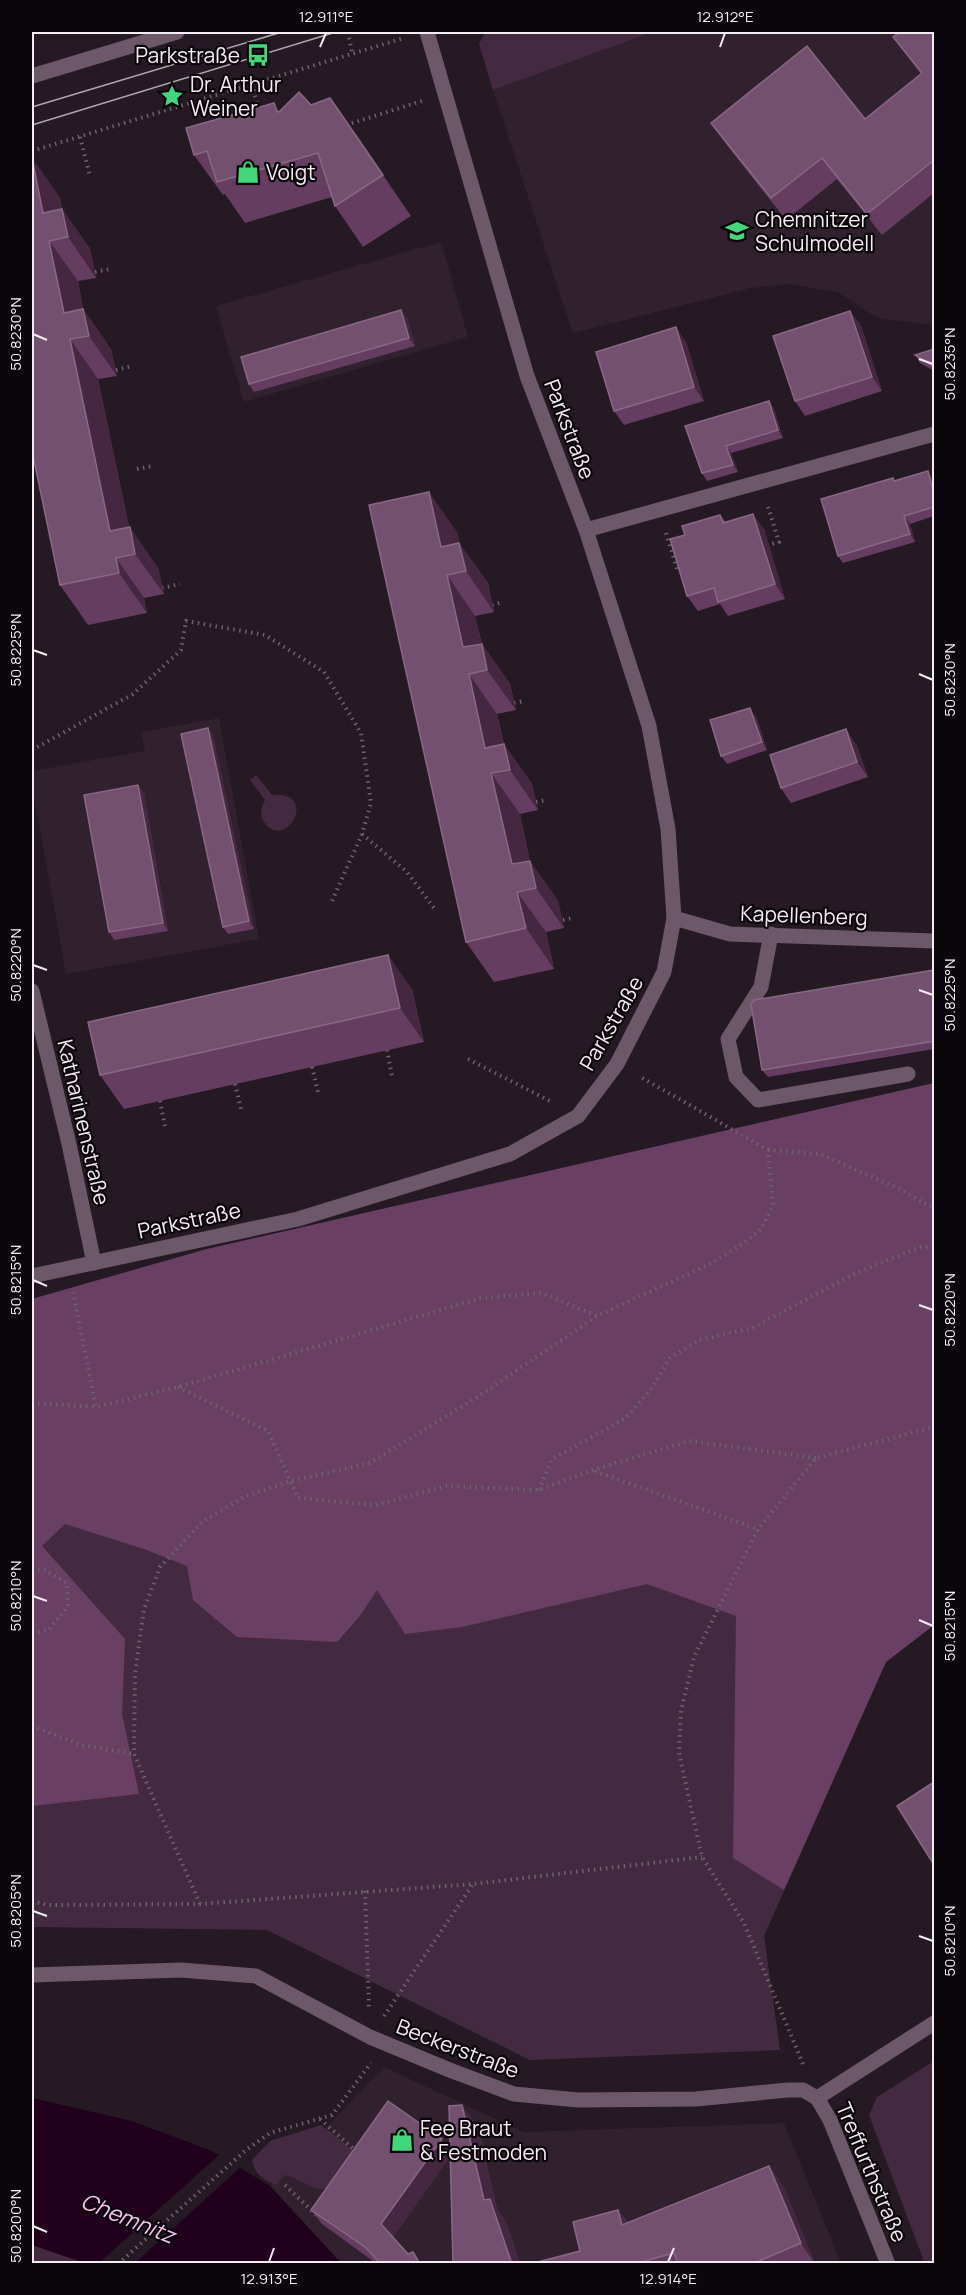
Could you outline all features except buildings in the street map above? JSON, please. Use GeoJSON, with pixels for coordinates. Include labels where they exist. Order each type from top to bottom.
{"type":"FeatureCollection","features":[{"type":"Feature","properties":{"kind":"street"},"geometry":{"type":"LineString","coordinates":[[32,76],[177,32]]}},
{"type":"Feature","properties":{"kind":"street","name":"Parkstraße"},"geometry":{"type":"LineString","coordinates":[[32,1276],[298,1218],[510,1155],[578,1116],[617,1064],[664,972],[674,918],[668,829],[649,726],[586,530],[527,376],[445,94],[421,33]]}},
{"type":"Feature","properties":{"kind":"street"},"geometry":{"type":"LineString","coordinates":[[586,530],[934,434]]}},
{"type":"Feature","properties":{"kind":"street","name":"Kapellenberg"},"geometry":{"type":"LineString","coordinates":[[674,918],[730,934],[934,941]]}},
{"type":"Feature","properties":{"kind":"street"},"geometry":{"type":"LineString","coordinates":[[771,934],[761,987],[728,1039],[736,1077],[758,1100],[908,1074]]}},
{"type":"Feature","properties":{"kind":"street","name":"Katharinenstraße"},"geometry":{"type":"LineString","coordinates":[[32,991],[69,1144],[94,1263]]}},
{"type":"Feature","properties":{"kind":"street","name":"Beckerstraße"},"geometry":{"type":"LineString","coordinates":[[32,1974],[181,1970],[256,1976],[370,2037],[514,2094],[578,2100],[696,2098],[803,2090],[817,2098]]}},
{"type":"Feature","properties":{"kind":"street"},"geometry":{"type":"LineString","coordinates":[[817,2098],[934,2023]]}},
{"type":"Feature","properties":{"kind":"street","name":"Treffurthstraße"},"geometry":{"type":"LineString","coordinates":[[817,2098],[830,2120],[888,2264]]}},
{"type":"Feature","properties":{"kind":"path"},"geometry":{"type":"LineString","coordinates":[[348,32],[352,53]]}},
{"type":"Feature","properties":{"kind":"path"},"geometry":{"type":"LineString","coordinates":[[32,151],[421,33]]}},
{"type":"Feature","properties":{"kind":"path"},"geometry":{"type":"LineString","coordinates":[[252,84],[260,117]]}},
{"type":"Feature","properties":{"kind":"path"},"geometry":{"type":"LineString","coordinates":[[339,128],[445,94]]}},
{"type":"Feature","properties":{"kind":"path"},"geometry":{"type":"LineString","coordinates":[[80,137],[90,176]]}},
{"type":"Feature","properties":{"kind":"path"},"geometry":{"type":"LineString","coordinates":[[95,272],[110,269]]}},
{"type":"Feature","properties":{"kind":"path"},"geometry":{"type":"LineString","coordinates":[[116,370],[132,366]]}},
{"type":"Feature","properties":{"kind":"path"},"geometry":{"type":"LineString","coordinates":[[137,469],[153,466]]}},
{"type":"Feature","properties":{"kind":"path"},"geometry":{"type":"LineString","coordinates":[[760,482],[779,542],[768,545]]}},
{"type":"Feature","properties":{"kind":"path"},"geometry":{"type":"LineString","coordinates":[[659,510],[678,572],[686,570]]}},
{"type":"Feature","properties":{"kind":"path"},"geometry":{"type":"LineString","coordinates":[[162,588],[180,584]]}},
{"type":"Feature","properties":{"kind":"path"},"geometry":{"type":"LineString","coordinates":[[492,605],[502,602]]}},
{"type":"Feature","properties":{"kind":"path"},"geometry":{"type":"LineString","coordinates":[[32,750],[133,694],[181,650],[186,621],[265,635],[324,672],[361,733],[371,803],[362,834],[332,900]]}},
{"type":"Feature","properties":{"kind":"path"},"geometry":{"type":"LineString","coordinates":[[514,703],[524,701]]}},
{"type":"Feature","properties":{"kind":"path"},"geometry":{"type":"LineString","coordinates":[[536,802],[546,800]]}},
{"type":"Feature","properties":{"kind":"path"},"geometry":{"type":"LineString","coordinates":[[362,834],[407,872],[434,908]]}},
{"type":"Feature","properties":{"kind":"path"},"geometry":{"type":"LineString","coordinates":[[563,920],[572,918]]}},
{"type":"Feature","properties":{"kind":"path"},"geometry":{"type":"LineString","coordinates":[[387,1050],[392,1076]]}},
{"type":"Feature","properties":{"kind":"path"},"geometry":{"type":"LineString","coordinates":[[468,1059],[578,1116]]}},
{"type":"Feature","properties":{"kind":"path"},"geometry":{"type":"LineString","coordinates":[[617,1064],[768,1150],[820,1154],[900,1189],[934,1209]]}},
{"type":"Feature","properties":{"kind":"path"},"geometry":{"type":"LineString","coordinates":[[312,1067],[318,1092]]}},
{"type":"Feature","properties":{"kind":"path"},"geometry":{"type":"LineString","coordinates":[[235,1084],[241,1109]]}},
{"type":"Feature","properties":{"kind":"path"},"geometry":{"type":"LineString","coordinates":[[160,1101],[165,1126]]}},
{"type":"Feature","properties":{"kind":"path"},"geometry":{"type":"LineString","coordinates":[[200,1904],[134,1754],[135,1673],[144,1609],[160,1567],[203,1521],[246,1496],[291,1481],[370,1463],[476,1398],[597,1316],[710,1264],[744,1244],[761,1229],[773,1206],[768,1150]]}},
{"type":"Feature","properties":{"kind":"path"},"geometry":{"type":"LineString","coordinates":[[539,1490],[552,1459],[626,1418],[651,1389],[670,1358],[699,1340],[752,1328],[854,1274],[920,1247],[934,1246]]}},
{"type":"Feature","properties":{"kind":"path"},"geometry":{"type":"LineString","coordinates":[[68,1268],[96,1407]]}},
{"type":"Feature","properties":{"kind":"path"},"geometry":{"type":"LineString","coordinates":[[32,1403],[96,1407],[178,1387],[481,1298],[542,1293],[597,1316]]}},
{"type":"Feature","properties":{"kind":"path"},"geometry":{"type":"LineString","coordinates":[[178,1387],[268,1431],[298,1498],[376,1505],[446,1486],[539,1490],[593,1470],[689,1441],[816,1458],[934,1427]]}},
{"type":"Feature","properties":{"kind":"path"},"geometry":{"type":"LineString","coordinates":[[816,1458],[758,1529],[694,1657],[681,1711],[679,1753],[702,1857],[744,1923],[817,2098]]}},
{"type":"Feature","properties":{"kind":"path"},"geometry":{"type":"LineString","coordinates":[[593,1470],[758,1529]]}},
{"type":"Feature","properties":{"kind":"path"},"geometry":{"type":"LineString","coordinates":[[32,1570],[43,1569],[67,1583],[68,1606],[48,1630],[32,1633]]}},
{"type":"Feature","properties":{"kind":"path"},"geometry":{"type":"LineString","coordinates":[[32,1726],[81,1745],[134,1754]]}},
{"type":"Feature","properties":{"kind":"path"},"geometry":{"type":"LineString","coordinates":[[32,1901],[48,1905],[200,1904],[473,1884],[702,1857]]}},
{"type":"Feature","properties":{"kind":"path"},"geometry":{"type":"LineString","coordinates":[[370,2037],[473,1884]]}},
{"type":"Feature","properties":{"kind":"path"},"geometry":{"type":"LineString","coordinates":[[118,2264],[246,2150],[270,2133],[332,2115],[371,2063],[364,1891]]}},
{"type":"Feature","properties":{"kind":"path"},"geometry":{"type":"LineString","coordinates":[[320,2119],[364,2158]]}},
{"type":"Feature","properties":{"kind":"path"},"geometry":{"type":"LineString","coordinates":[[285,2185],[320,2219]]}},
{"type":"Feature","properties":{"kind":"shaded area"},"geometry":{"type":"Polygon","coordinates":[[[485,32],[653,32],[493,90],[479,44],[485,32]]]}},
{"type":"Feature","properties":{"kind":"shaded area","name":"Chemnitzer Schulmodell"},"geometry":{"type":"Polygon","coordinates":[[[653,32],[934,32],[934,325],[877,318],[838,292],[788,284],[751,288],[573,333],[493,90],[653,32]]]}},
{"type":"Feature","properties":{"kind":"shaded area"},"geometry":{"type":"Polygon","coordinates":[[[441,242],[468,337],[244,402],[216,306],[441,242]]]}},
{"type":"Feature","properties":{"kind":"shaded area"},"geometry":{"type":"Polygon","coordinates":[[[219,718],[259,939],[66,974],[32,785],[32,771],[145,751],[141,732],[219,718]]]}},
{"type":"Feature","properties":{"kind":"shaded area"},"geometry":{"type":"Polygon","coordinates":[[[256,775],[272,795],[287,796],[294,802],[297,810],[289,826],[281,830],[272,830],[262,819],[261,811],[265,800],[250,780],[256,775]]]}},
{"type":"Feature","properties":{"kind":"shaded area"},"geometry":{"type":"Polygon","coordinates":[[[934,1083],[934,1625],[886,1662],[764,1936],[780,2050],[530,2060],[267,1930],[32,1927],[32,1299],[207,1249],[934,1083]]]}},
{"type":"Feature","properties":{"kind":"shaded area"},"geometry":{"type":"Polygon","coordinates":[[[934,1083],[934,1625],[886,1662],[784,1890],[733,1858],[736,1616],[647,1584],[462,1627],[405,1634],[377,1590],[360,1616],[337,1642],[237,1637],[193,1600],[187,1566],[144,1549],[65,1524],[42,1546],[125,1639],[122,1714],[139,1794],[32,1806],[32,1299],[207,1249],[934,1083]]]}},
{"type":"Feature","properties":{"kind":"shaded area"},"geometry":{"type":"Polygon","coordinates":[[[934,2061],[934,2263],[925,2264],[869,2115],[877,2097],[934,2061]]]}},
{"type":"Feature","properties":{"kind":"shaded area"},"geometry":{"type":"Polygon","coordinates":[[[384,2067],[524,2132],[784,2123],[841,2263],[341,2263],[270,2186],[384,2067]]]}},
{"type":"Feature","properties":{"kind":"shaded area"},"geometry":{"type":"Polygon","coordinates":[[[321,2125],[359,2155],[332,2189],[311,2187],[284,2175],[276,2185],[257,2173],[252,2160],[270,2141],[321,2125]]]}},
{"type":"Feature","properties":{"kind":"shaded area"},"geometry":{"type":"Polygon","coordinates":[[[32,2245],[81,2261],[80,2264],[32,2263],[32,2245]]]}},
{"type":"Feature","properties":{"kind":"water","name":"Chemnitz"},"geometry":{"type":"Polygon","coordinates":[[[32,2098],[132,2121],[212,2151],[270,2186],[341,2263],[84,2263],[32,2245],[32,2098]]]}},
{"type":"Feature","properties":{"kind":"pier"},"geometry":{"type":"Polygon","coordinates":[[[221,2153],[242,2166],[135,2263],[99,2263],[221,2153]]]}},
{"type":"Feature","properties":{"kind":"tram line"},"geometry":{"type":"LineString","coordinates":[[32,107],[282,32]]}},
{"type":"Feature","properties":{"kind":"tram line"},"geometry":{"type":"LineString","coordinates":[[32,125],[336,32]]}},
{"type":"Feature","properties":{"kind":"place","name":"Parkstraße"},"geometry":{"type":"Point","coordinates":[258,55]}},
{"type":"Feature","properties":{"kind":"place","name":"Dr. Arthur Weiner"},"geometry":{"type":"Point","coordinates":[172,96]}},
{"type":"Feature","properties":{"kind":"place","name":"Voigt"},"geometry":{"type":"Point","coordinates":[248,172]}},
{"type":"Feature","properties":{"kind":"place","name":"Chemnitzer Schulmodell"},"geometry":{"type":"Point","coordinates":[737,231]}},
{"type":"Feature","properties":{"kind":"place","name":"Fee Braut & Festmoden"},"geometry":{"type":"Point","coordinates":[402,2140]}}]}
